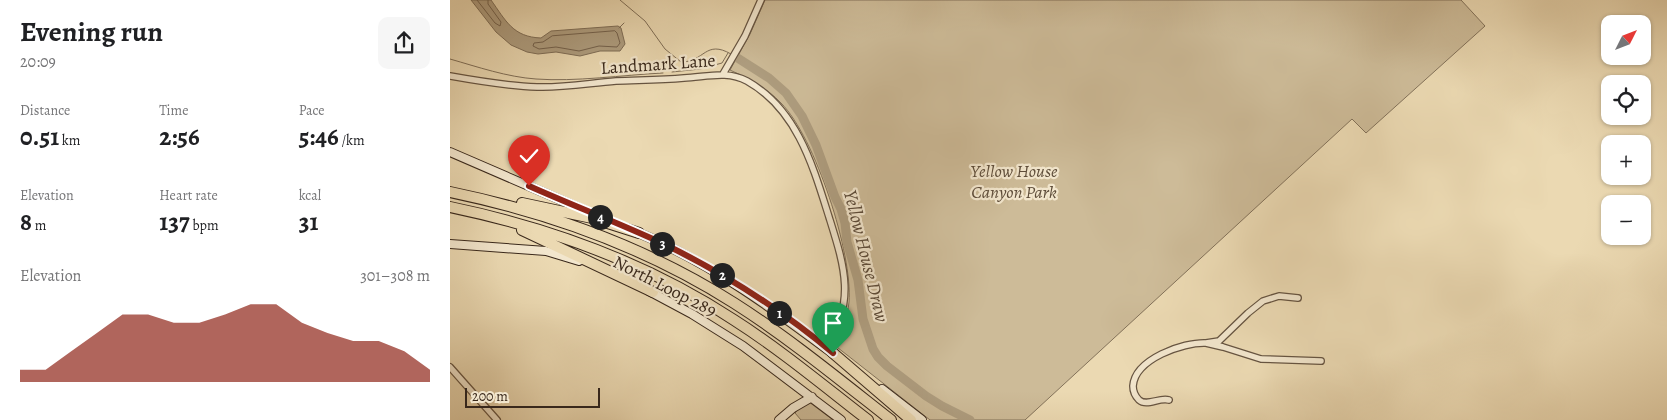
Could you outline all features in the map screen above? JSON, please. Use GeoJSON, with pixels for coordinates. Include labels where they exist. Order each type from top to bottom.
{"type":"FeatureCollection","features":[{"type":"Feature","properties":{"kind":"highway"},"geometry":{"type":"LineString","coordinates":[[450,192],[490,197],[571,212],[639,233]]}},
{"type":"Feature","properties":{"kind":"highway"},"geometry":{"type":"LineString","coordinates":[[450,192],[506,205],[569,223],[639,251],[677,270],[725,297],[764,323],[891,420]]}},
{"type":"Feature","properties":{"kind":"highway"},"geometry":{"type":"LineString","coordinates":[[450,207],[522,224],[570,239],[618,258],[670,282],[716,308],[755,334],[868,420]]}},
{"type":"Feature","properties":{"kind":"highway"},"geometry":{"type":"LineString","coordinates":[[475,212],[508,223],[653,292]]}},
{"type":"Feature","properties":{"kind":"highway"},"geometry":{"type":"LineString","coordinates":[[829,350],[911,420]]}},
{"type":"Feature","properties":{"kind":"main road","name":"North Loop 289"},"geometry":{"type":"LineString","coordinates":[[450,152],[668,246],[723,276],[767,304],[922,420]]}},
{"type":"Feature","properties":{"kind":"main road","name":"North Loop 289"},"geometry":{"type":"LineString","coordinates":[[450,244],[546,251],[573,259],[653,292],[718,329],[799,387],[840,420]]}},
{"type":"Feature","properties":{"kind":"main road"},"geometry":{"type":"LineString","coordinates":[[793,408],[793,404],[799,396],[799,387]]}},
{"type":"Feature","properties":{"kind":"main road"},"geometry":{"type":"LineString","coordinates":[[779,420],[793,408],[812,397]]}},
{"type":"Feature","properties":{"kind":"street"},"geometry":{"type":"LineString","coordinates":[[723,74],[745,36],[761,0]]}},
{"type":"Feature","properties":{"kind":"street","name":"Landmark Lane"},"geometry":{"type":"LineString","coordinates":[[450,76],[536,87],[690,78],[723,74],[746,81],[775,102],[793,125],[808,156],[833,231],[844,275],[845,290],[843,315],[832,337],[829,350]]}},
{"type":"Feature","properties":{"kind":"street"},"geometry":{"type":"LineString","coordinates":[[1169,400],[1158,399],[1146,403],[1139,400],[1134,394],[1133,388],[1136,374],[1151,360],[1189,344],[1219,341],[1263,301],[1279,296],[1298,298]]}},
{"type":"Feature","properties":{"kind":"street"},"geometry":{"type":"LineString","coordinates":[[1206,343],[1261,359],[1321,362]]}},
{"type":"Feature","properties":{"kind":"street"},"geometry":{"type":"LineString","coordinates":[[450,367],[497,420]]}},
{"type":"Feature","properties":{"kind":"green space","name":"Yellow House Canyon Park"},"geometry":{"type":"Polygon","coordinates":[[[765,0],[1461,0],[1485,26],[1366,133],[1352,119],[1025,420],[930,420],[833,344],[847,313],[849,281],[838,227],[819,168],[794,119],[781,103],[764,88],[730,70],[750,34],[765,0]]]}},
{"type":"Feature","properties":{"kind":"green space"},"geometry":{"type":"Polygon","coordinates":[[[809,402],[833,420],[801,420],[795,413],[805,403],[809,402]]]}},
{"type":"Feature","properties":{"kind":"water"},"geometry":{"type":"Polygon","coordinates":[[[471,0],[491,0],[511,27],[523,35],[541,38],[551,31],[618,26],[621,28],[625,44],[620,51],[600,51],[580,56],[556,52],[538,54],[527,52],[511,45],[496,32],[471,0]]]}},
{"type":"Feature","properties":{"kind":"waterway","name":"Yellow House Draw"},"geometry":{"type":"LineString","coordinates":[[620,0],[645,21],[665,49],[681,62],[695,59],[710,50],[716,49],[731,54]]}},
{"type":"Feature","properties":{"kind":"waterway"},"geometry":{"type":"LineString","coordinates":[[619,28],[624,23]]}},
{"type":"Feature","properties":{"kind":"waterway"},"geometry":{"type":"LineString","coordinates":[[672,72],[700,69],[722,63],[728,53]]}},
{"type":"Feature","properties":{"kind":"waterway","name":"Yellow House Draw"},"geometry":{"type":"LineString","coordinates":[[736,57],[769,78],[786,93],[802,116],[816,145],[841,209],[847,242],[858,280],[863,319],[873,349],[878,357],[926,396],[970,420]]}},
{"type":"Feature","properties":{"kind":"waterway"},"geometry":{"type":"LineString","coordinates":[[450,59],[503,74],[551,80],[663,73]]}},
{"type":"Feature","properties":{"kind":"route"},"geometry":{"type":"LineString","coordinates":[[529,186],[668,246],[723,276],[767,304],[833,353]]}}]}
